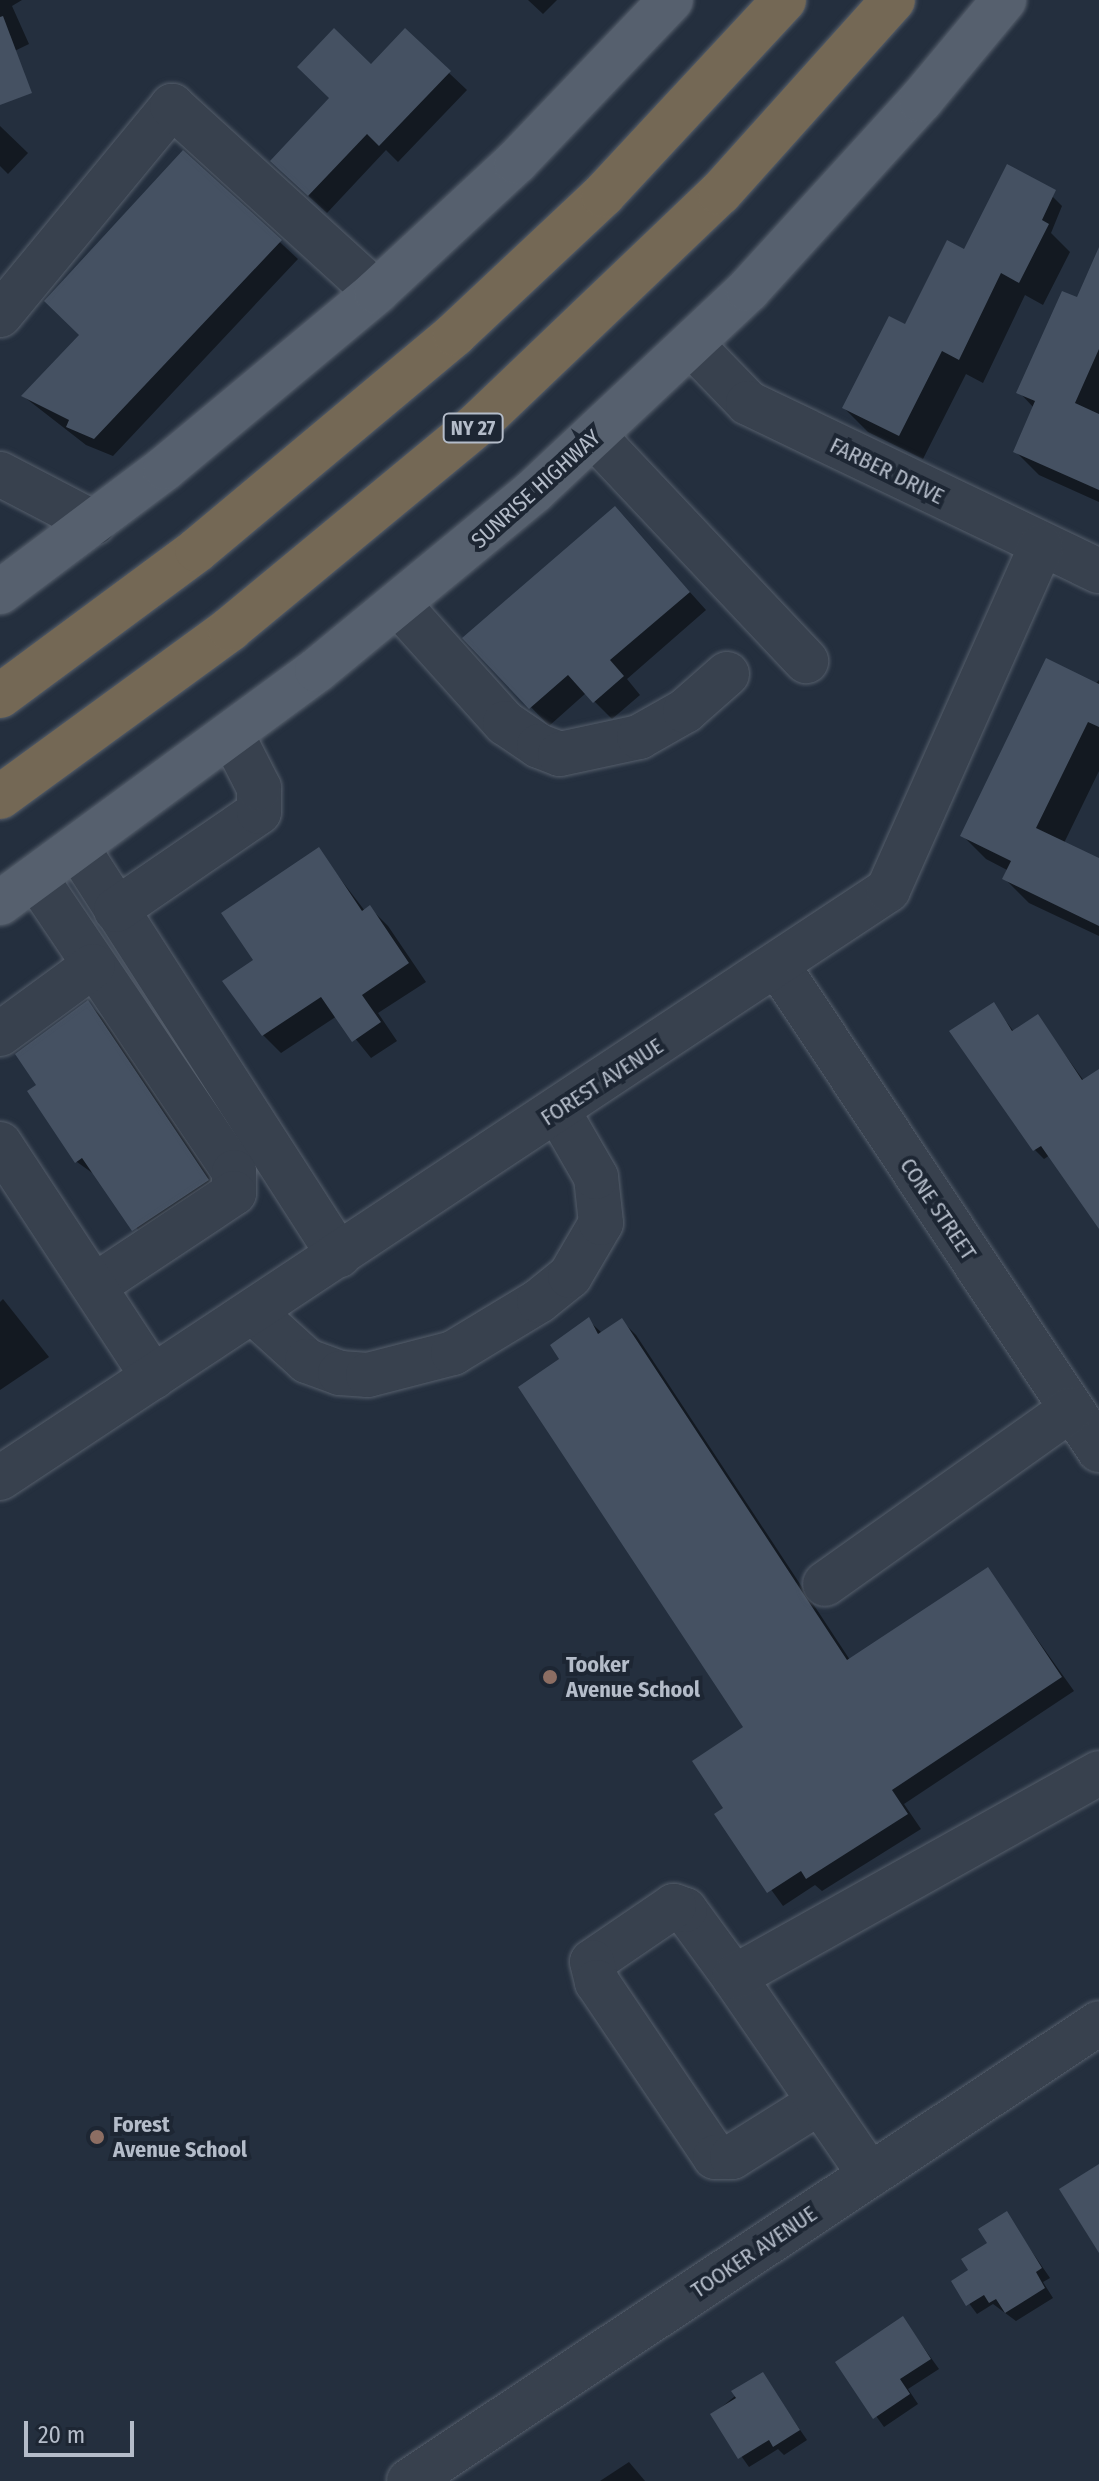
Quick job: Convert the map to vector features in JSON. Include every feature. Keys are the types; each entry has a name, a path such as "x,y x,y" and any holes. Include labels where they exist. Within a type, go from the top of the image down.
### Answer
{"highway":[{"path":"0,696 197,550 445,343 603,195 784,0"},
{"name":"NY 27","path":"0,797 230,629 481,421 720,193 893,0"}],"main road":[{"path":"0,592 94,523 376,292 516,162 671,0"},
{"name":"SUNRISE HIGHWAY","path":"0,903 232,735 399,605 595,437 693,346 809,225 1004,0"}],"street":[{"path":"0,315 172,106 376,292"},
{"name":"FARBER DRIVE","path":"693,346 748,403 1041,547 1099,571"},
{"path":"595,437 806,661"},
{"path":"0,474 94,523"},
{"name":"FOREST AVENUE","path":"0,1478 778,966 888,890 1041,547"},
{"path":"399,605 505,723 539,746 560,754 639,737 685,711 727,674"},
{"path":"116,910 259,812 259,788 232,735"},
{"path":"78,849 339,1255"},
{"path":"36,878 234,1172 234,1193 94,1286"},
{"path":"0,1034 93,966"},
{"name":"CONE STREET","path":"778,966 1099,1450"},
{"path":"253,1312 307,1361 340,1373 368,1375 453,1353 539,1301 570,1276 601,1223 596,1177 558,1111"},
{"path":"0,1144 153,1377"},
{"path":"825,1584 1071,1409"},
{"path":"750,1967 1099,1773"},
{"path":"818,2103 732,2157 715,2157 597,1982 592,1962 674,1906 685,1910 750,1967 818,2103 870,2175"},
{"name":"TOOKER AVENUE","path":"428,2476 1099,2023"}],"building":[{"path":"3,16 32,93 0,105 0,17"},
{"path":"334,28 371,64 405,28 451,71 379,146 367,134 308,196 270,161 329,98 297,67"},
{"path":"183,150 282,240 94,439 66,427 69,420 21,396 79,335 44,301"},
{"path":"1007,164 1056,190 1042,220 1049,224 1019,283 1001,273 959,360 942,351 899,436 842,408 889,316 905,324 947,240 964,249"},
{"path":"1099,247 1099,349 1075,403 1099,414 1099,490 1013,452 1035,401 1016,393 1062,291 1077,297"},
{"path":"615,506 690,592 610,660 624,676 593,703 568,675 529,709 462,638"},
{"path":"1046,658 1099,684 1099,727 1088,722 1036,828 1099,858 1099,926 1002,879 1011,861 960,836"},
{"path":"319,847 362,911 370,905 409,963 362,995 381,1022 352,1042 321,997 262,1036 222,981 253,960 221,913"},
{"path":"88,1000 209,1180 132,1231 82,1158 75,1163 27,1091 36,1085 15,1054"},
{"path":"994,1002 1012,1031 1038,1014 1082,1080 1099,1069 1099,1229 1041,1146 1033,1151 949,1031"},
{"path":"589,1317 598,1334 622,1318 847,1660 988,1567 1062,1677 892,1790 908,1814 806,1879 801,1871 767,1893 714,1814 723,1808 692,1761 743,1727 518,1387 559,1359 550,1345"},
{"path":"1099,2164 1099,2253 1059,2189"},
{"path":"1007,2211 1042,2268 1036,2272 1045,2288 1005,2313 996,2299 989,2303 984,2295 966,2306 951,2281 968,2270 961,2259 987,2243 978,2229"},
{"path":"903,2316 931,2359 900,2379 910,2394 873,2419 835,2362"},
{"path":"763,2372 800,2430 773,2447 769,2440 738,2459 710,2414 736,2398 731,2391"}],"place":[{"name":"Tooker Avenue School","path":"550,1677"},
{"name":"Forest Avenue School","path":"97,2137"}]}
